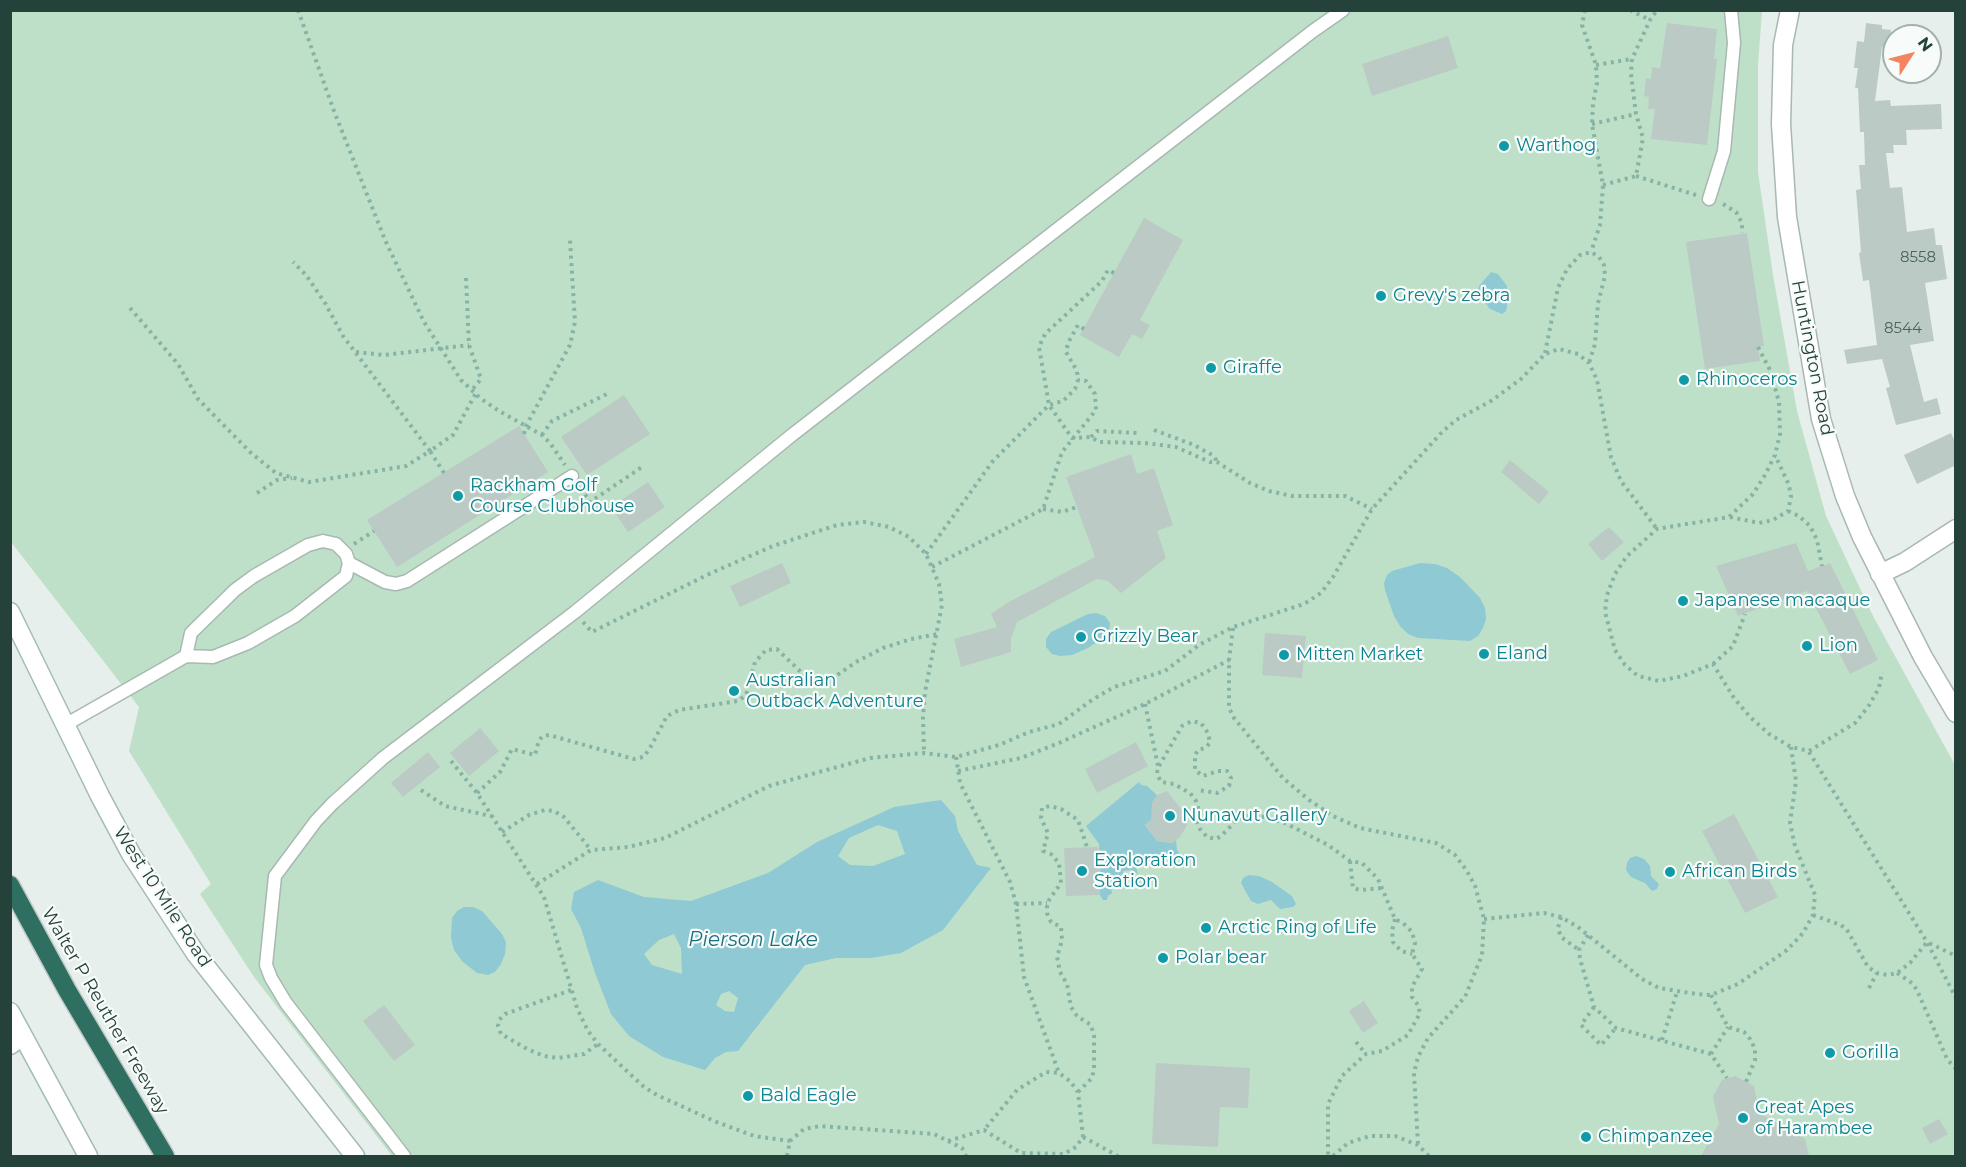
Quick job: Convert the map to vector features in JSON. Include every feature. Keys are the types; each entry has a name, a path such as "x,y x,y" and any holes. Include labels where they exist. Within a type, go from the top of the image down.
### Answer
{"highway":[{"name":"Walter P Reuther Freeway","path":"10,885 83,1018 165,1156"}],"street":[{"name":"Huntington Road","path":"1790,10 1783,45 1781,124 1787,217 1821,419 1845,496 1880,574 1923,657 1956,713"},
{"path":"1880,574 1905,562 1956,529"},
{"name":"West 10 Mile Road","path":"10,612 130,854 196,954 355,1156"},
{"path":"10,1012 16,1040 88,1156"}],"lane":[{"path":"404,1156 286,1003 271,978 266,964 275,876 316,821 383,758 575,612 792,435 1343,10"},
{"path":"1709,199 1724,151 1734,44 1731,10"},
{"path":"186,656 191,633 235,590 254,576 308,545 323,541 336,544 347,559 385,582 396,584 407,581 572,476"},
{"path":"65,725 186,656 213,657 248,644 295,616 330,590 346,576 347,559"}],"path":[{"path":"298,10 334,111 385,240 424,322 461,380 499,411 542,435 550,443 590,502 642,466"},
{"path":"1585,10 1582,25 1596,65 1597,83 1592,124 1603,185 1600,225 1591,252"},
{"path":"1630,10 1650,20"},
{"path":"1603,185 1636,176 1643,138 1636,114 1631,74 1632,58 1657,10"},
{"path":"1596,65 1632,58"},
{"path":"1592,124 1636,114"},
{"path":"524,434 526,426 570,345 575,322 570,240"},
{"path":"1545,354 1558,288 1567,269 1580,255 1591,252 1599,257 1604,265 1605,276 1598,303 1595,344 1589,363"},
{"path":"293,262 319,294 355,352 444,472"},
{"path":"1072,438 1049,405 1039,347 1045,334 1102,281 1108,270 1114,273"},
{"path":"130,308 178,364 198,399 251,453 276,473 309,482 406,466 453,435 481,379 469,345 466,278"},
{"path":"926,554 993,461 1049,405 1064,401 1076,389 1077,371 1066,352 1068,343 1078,325 1084,328"},
{"path":"355,352 384,355 469,345"},
{"path":"1729,517 1753,494 1775,455 1780,434 1779,402 1770,369 1758,347"},
{"path":"537,884 591,850 628,847 665,838 768,786 870,758 924,753 956,757 999,745 1029,732 1059,723 1114,687 1165,671 1199,645 1233,627 1304,604 1321,593 1333,578 1372,509 1442,432 1456,420 1491,401 1521,380 1545,354 1559,348 1578,354 1589,363 1597,380 1611,457 1621,481 1657,529"},
{"path":"1043,509 1062,452 1096,411 1095,394 1086,381 1078,380"},
{"path":"542,435 552,421 609,393"},
{"path":"1091,437 1097,431 1137,433 1139,430"},
{"path":"1154,430 1194,445 1214,456 1217,462 1250,483 1269,491 1292,496 1345,496 1372,509"},
{"path":"1072,438 1091,437 1100,442 1145,443 1176,447 1210,462 1217,462"},
{"path":"1745,614 1733,645 1713,664 1659,681 1638,676 1625,665 1615,650 1605,612 1607,595 1615,574 1628,556 1657,529 1729,517 1759,522 1773,520 1788,511 1791,497 1789,485 1775,455"},
{"path":"257,493 277,480 292,478"},
{"path":"932,567 1043,509 1062,512 1077,507"},
{"path":"1788,511 1810,526 1817,540 1822,566"},
{"path":"575,612 592,632 722,568 773,546 837,525 864,522 889,527 909,537 926,554 939,585 942,605 925,692 924,753"},
{"path":"347,559 354,543 374,531"},
{"path":"1233,627 1229,660 1229,708 1234,718 1283,778 1333,816 1359,828 1436,843 1455,855 1475,886 1484,919 1482,955 1465,997 1428,1038 1418,1057 1414,1074 1418,1145"},
{"path":"477,793 500,772 512,749 535,755 539,740 543,736 549,735 634,759 643,757 667,716 679,710 738,701 746,695 755,662 766,650 777,649 804,675 814,681 826,680 883,648 911,639 938,634"},
{"path":"958,771 1021,758 1059,743 1145,704 1229,660"},
{"path":"1713,664 1722,681 1750,717 1769,734 1791,747 1809,751 1855,723 1879,688 1882,672"},
{"path":"1145,704 1158,766"},
{"path":"1198,790 1217,793 1229,786 1231,778 1227,771 1218,771 1203,776 1195,770 1195,755 1210,743 1208,733 1201,723 1192,721 1182,726 1158,766 1156,774 1161,782 1184,788 1196,801 1199,810 1197,822 1207,837 1216,839 1237,820 1246,816 1264,817 1308,833 1350,861 1362,863 1378,879 1395,919 1412,932 1415,943 1412,954"},
{"path":"1484,919 1544,913 1561,917 1642,979 1659,988 1677,992 1711,994 1738,984 1787,950 1803,933 1814,915 1815,895 1795,846 1790,823 1796,781 1791,747"},
{"path":"1809,751 1927,942 1956,998"},
{"path":"956,757 960,783 1010,882 1016,904 1024,977 1059,1073"},
{"path":"451,761 477,793 537,884 547,904 577,1008 588,1031 598,1044 644,1087 657,1095 754,1136 790,1141"},
{"path":"421,790 446,806 491,816"},
{"path":"1078,1092 1092,1078 1094,1036 1091,1025 1077,1016 1071,1007 1067,984 1060,972 1057,957 1062,940 1061,927 1052,922 1047,913 1047,903 1060,883 1059,863 1043,851 1048,833 1041,818 1042,808 1050,806 1061,808 1078,820 1087,847"},
{"path":"502,832 529,815 545,810 554,811 564,817 591,850"},
{"path":"1350,861 1353,888 1360,890 1381,888"},
{"path":"1016,904 1047,903"},
{"path":"1814,915 1841,925 1847,930 1868,967 1877,973 1888,975 1898,973 1910,963 1927,942"},
{"path":"1561,917 1558,928 1561,938 1579,950"},
{"path":"1328,1156 1328,1104 1342,1076 1366,1054 1382,1051 1408,1035 1420,1013 1412,997 1412,987 1422,969 1412,954 1401,951 1393,942 1392,931 1395,919"},
{"path":"1587,936 1579,950 1594,1007 1616,1028 1711,1054 1726,1078"},
{"path":"1927,942 1956,956"},
{"path":"1869,988 1877,973"},
{"path":"1898,973 1912,982 1917,990 1947,1059 1956,1069"},
{"path":"571,990 505,1014 499,1020 498,1026 501,1034 527,1049 544,1056 558,1058 584,1054 598,1044"},
{"path":"1662,1040 1677,992"},
{"path":"1711,994 1728,1027 1744,1032 1755,1049 1755,1060 1746,1082"},
{"path":"1594,1007 1581,1025 1601,1045 1616,1028"},
{"path":"1711,1054 1728,1027"},
{"path":"1356,1042 1366,1054"},
{"path":"948,1141 984,1130 1017,1090 1046,1072 1059,1073 1070,1081 1078,1092 1083,1137 1076,1147 1064,1154 1019,1155 984,1130"},
{"path":"787,1156 790,1141 804,1129 820,1126 934,1134 962,1148 966,1156"},
{"path":"1333,1156 1348,1143 1370,1136 1395,1136 1418,1145 1429,1156"},
{"path":"1083,1137 1118,1156"}],"green space":[{"path":"11,11 1762,11 1758,65 1758,172 1797,411 1826,516 1873,616 1955,765 1955,1156 392,1156 254,977 200,894 211,884 129,751 139,707 11,542"}],"water":[{"path":"1491,272 1498,274 1507,286 1507,307 1502,314 1490,309 1484,301 1478,298 1479,286"},
{"path":"1420,563 1447,568 1460,577 1480,598 1485,608 1486,619 1478,636 1470,641 1418,638 1408,634 1400,626 1394,616 1384,583 1387,575 1392,571"},
{"path":"1096,613 1105,616 1110,623 1109,630 1088,648 1072,655 1060,656 1052,654 1046,647 1046,639 1051,632 1088,614"},
{"path":"1139,782 1157,795 1155,818 1145,825 1157,841 1172,843 1176,840 1177,850 1182,856 1171,863 1168,859 1158,861 1157,857 1147,855 1145,861 1136,867 1138,874 1132,870 1123,871 1124,884 1132,886 1122,889 1113,881 1110,884 1112,893 1107,900 1103,900 1100,895 1099,844 1086,826"},
{"name":"Pierson Lake","path":"941,800 955,816 958,831 977,865 991,868 943,930 901,953 871,958 836,958 805,965 738,1051 726,1052 715,1058 705,1070 663,1057 629,1036 611,1014 581,928 571,909 574,892 598,880 644,897 691,901 768,873 817,842 894,807","holes":["878,825 897,831 905,854 873,866 850,865 838,856 849,838","674,934 681,948 682,974 652,965 644,954 659,940","729,991 738,998 734,1012 725,1011 716,1005 721,994"]},
{"path":"1636,856 1644,859 1650,866 1651,876 1659,884 1657,889 1652,891 1645,883 1631,877 1626,870 1630,858"},
{"path":"1249,875 1259,876 1272,882 1292,896 1296,904 1293,907 1280,909 1271,900 1258,904 1251,901 1241,883 1243,878"},
{"path":"464,907 473,907 482,911 506,942 501,964 495,972 488,975 477,973 462,961 454,950 451,938 452,918"}],"building":[{"path":"1667,23 1717,29 1714,59 1717,59 1707,145 1651,139 1655,109 1648,109 1649,97 1644,96 1646,78 1651,79 1652,67 1660,68"},
{"path":"1866,23 1882,25 1882,47 1875,101 1890,100 1891,106 1941,104 1942,129 1906,130 1907,145 1893,145 1894,153 1886,153 1890,188 1902,187 1907,232 1934,228 1936,245 1942,245 1947,279 1925,283 1934,341 1910,345 1924,402 1937,398 1941,414 1896,425 1886,388 1890,387 1882,359 1847,364 1844,350 1877,345 1869,280 1863,281 1859,253 1861,252 1856,190 1861,189 1859,165 1865,165 1864,132 1860,132 1858,88 1855,88 1858,68 1854,68 1857,41 1864,42"},
{"path":"1448,36 1458,68 1372,96 1362,64"},
{"path":"1144,218 1183,240 1140,320 1150,325 1142,339 1132,334 1119,357 1080,335"},
{"path":"1747,233 1764,346 1758,347 1760,361 1705,369 1686,242"},
{"path":"624,395 650,434 587,475 561,437"},
{"name":"Rackham Golf Course Clubhouse","path":"519,426 548,472 397,567 367,520"},
{"path":"1951,433 1956,444 1956,465 1917,484 1904,455"},
{"path":"1131,454 1137,474 1154,468 1173,525 1157,531 1166,558 1121,593 1108,581 1097,579 1017,622 1011,639 1011,652 961,667 954,639 997,627 991,614 1007,603 1095,557 1066,477"},
{"path":"1510,460 1549,492 1539,504 1501,472"},
{"path":"648,482 665,507 628,532 611,507"},
{"path":"1609,527 1624,542 1602,561 1588,544"},
{"path":"1796,543 1808,571 1830,563 1878,660 1850,674 1807,591 1738,616 1716,566"},
{"path":"782,563 791,583 740,607 730,586"},
{"name":"Mitten Market","path":"1265,633 1306,636 1302,678 1262,675"},
{"path":"480,728 499,751 469,776 450,753"},
{"path":"1136,742 1148,766 1097,793 1085,769"},
{"path":"428,752 440,767 403,797 391,783"},
{"name":"Nunavut Gallery","path":"1167,791 1185,814 1187,825 1180,837 1172,843 1157,841 1145,824 1151,820 1152,802 1157,795"},
{"path":"1734,814 1778,897 1745,913 1702,831"},
{"name":"Exploration Station","path":"1098,847 1100,895 1066,896 1064,848"},
{"path":"1364,1001 1378,1023 1363,1033 1349,1011"},
{"path":"384,1005 415,1045 394,1061 363,1021"},
{"path":"1156,1063 1250,1068 1248,1108 1220,1107 1218,1147 1152,1144"},
{"name":"Great Apes of Harambee","path":"1735,1076 1754,1086 1759,1113 1805,1139 1809,1156 1701,1156 1719,1124 1713,1097 1722,1080"},
{"path":"1939,1119 1948,1134 1930,1144 1922,1128"}],"place":[{"name":"Warthog","path":"1504,146"},
{"name":"Grevy's zebra","path":"1381,296"},
{"name":"Giraffe","path":"1211,368"},
{"name":"Rhinoceros","path":"1684,380"},
{"name":"Rackham Golf Course Clubhouse","path":"458,496"},
{"name":"Japanese macaque","path":"1683,601"},
{"name":"Grizzly Bear","path":"1081,637"},
{"name":"Lion","path":"1807,646"},
{"name":"Eland","path":"1484,654"},
{"name":"Mitten Market","path":"1284,655"},
{"name":"Australian Outback Adventure","path":"734,691"},
{"name":"Nunavut Gallery","path":"1170,816"},
{"name":"Exploration Station","path":"1082,871"},
{"name":"African Birds","path":"1670,872"},
{"name":"Arctic Ring of Life","path":"1206,928"},
{"name":"Polar bear","path":"1163,958"},
{"name":"Gorilla","path":"1830,1053"},
{"name":"Bald Eagle","path":"748,1096"},
{"name":"Great Apes of Harambee","path":"1743,1118"},
{"name":"Chimpanzee","path":"1586,1137"}]}
